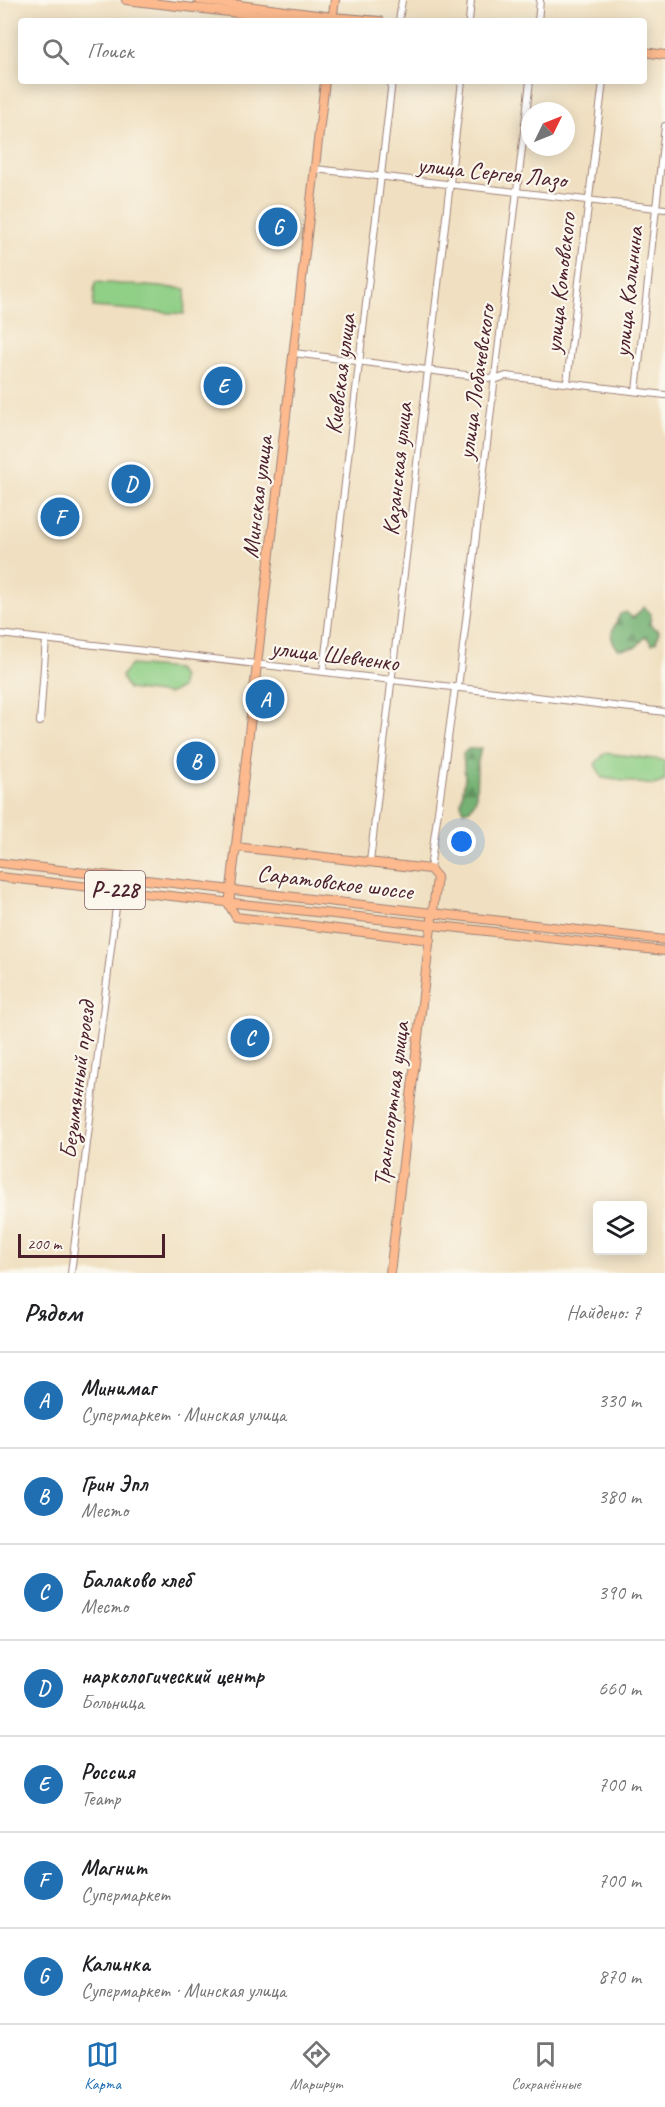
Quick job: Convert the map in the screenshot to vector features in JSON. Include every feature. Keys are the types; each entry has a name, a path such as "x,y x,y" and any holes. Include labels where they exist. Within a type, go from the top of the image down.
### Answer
{"main road":[{"path":"126,0 279,18"},
{"path":"199,0 317,18"},
{"path":"330,18 335,0"},
{"path":"647,52 665,55"},
{"name":"Минская улица","path":"229,905 325,84"},
{"path":"236,846 430,869"},
{"name":"Саратовское шоссе","path":"0,863 665,940"},
{"name":"Транспортная улица","path":"390,1273 438,883 437,877 430,869"},
{"name":"Саратовское шоссе","path":"0,877 229,905 665,951"},
{"path":"229,905 236,917 430,940"}],"street":[{"path":"399,18 402,0"},
{"path":"469,18 471,0"},
{"path":"538,18 540,0"},
{"name":"Киевская улица","path":"323,672 392,84"},
{"name":"Казанская улица","path":"370,862 462,84"},
{"name":"улица Лобачевского","path":"430,869 497,379 530,84"},
{"name":"улица Котовского","path":"567,382 603,84"},
{"name":"улица Калинина","path":"636,391 665,126"},
{"name":"улица Сергея Лазо","path":"315,169 665,209"},
{"path":"294,353 427,368 497,379 506,376 665,395"},
{"path":"498,370 506,376"},
{"name":"улица Шевченко","path":"0,634 665,712"},
{"path":"40,722 46,639"},
{"name":"Безымянный проезд","path":"71,1273 118,891"}],"green space":[{"path":"95,282 186,289 184,314 93,307"},
{"path":"644,607 651,614 650,625 659,631 656,642 652,644 646,636 636,647 619,649 612,640 612,636 620,614 626,612 633,618"},
{"path":"131,665 176,669 182,677 181,688 168,694 128,689 121,676"},
{"path":"481,748 477,765 476,799 470,809 464,811 461,803 465,777 463,754 468,749"},
{"path":"605,753 662,760 665,762 665,781 654,785 602,778 595,764"}],"place":[{"name":"Калинка","path":"278,227"},
{"name":"Россия","path":"223,386"},
{"name":"наркологический центр","path":"131,484"},
{"name":"Магнит","path":"60,517"},
{"name":"Минимаг","path":"265,699"},
{"name":"Грин Эпл","path":"196,761"},
{"name":"Балаково хлеб","path":"250,1038"}]}
